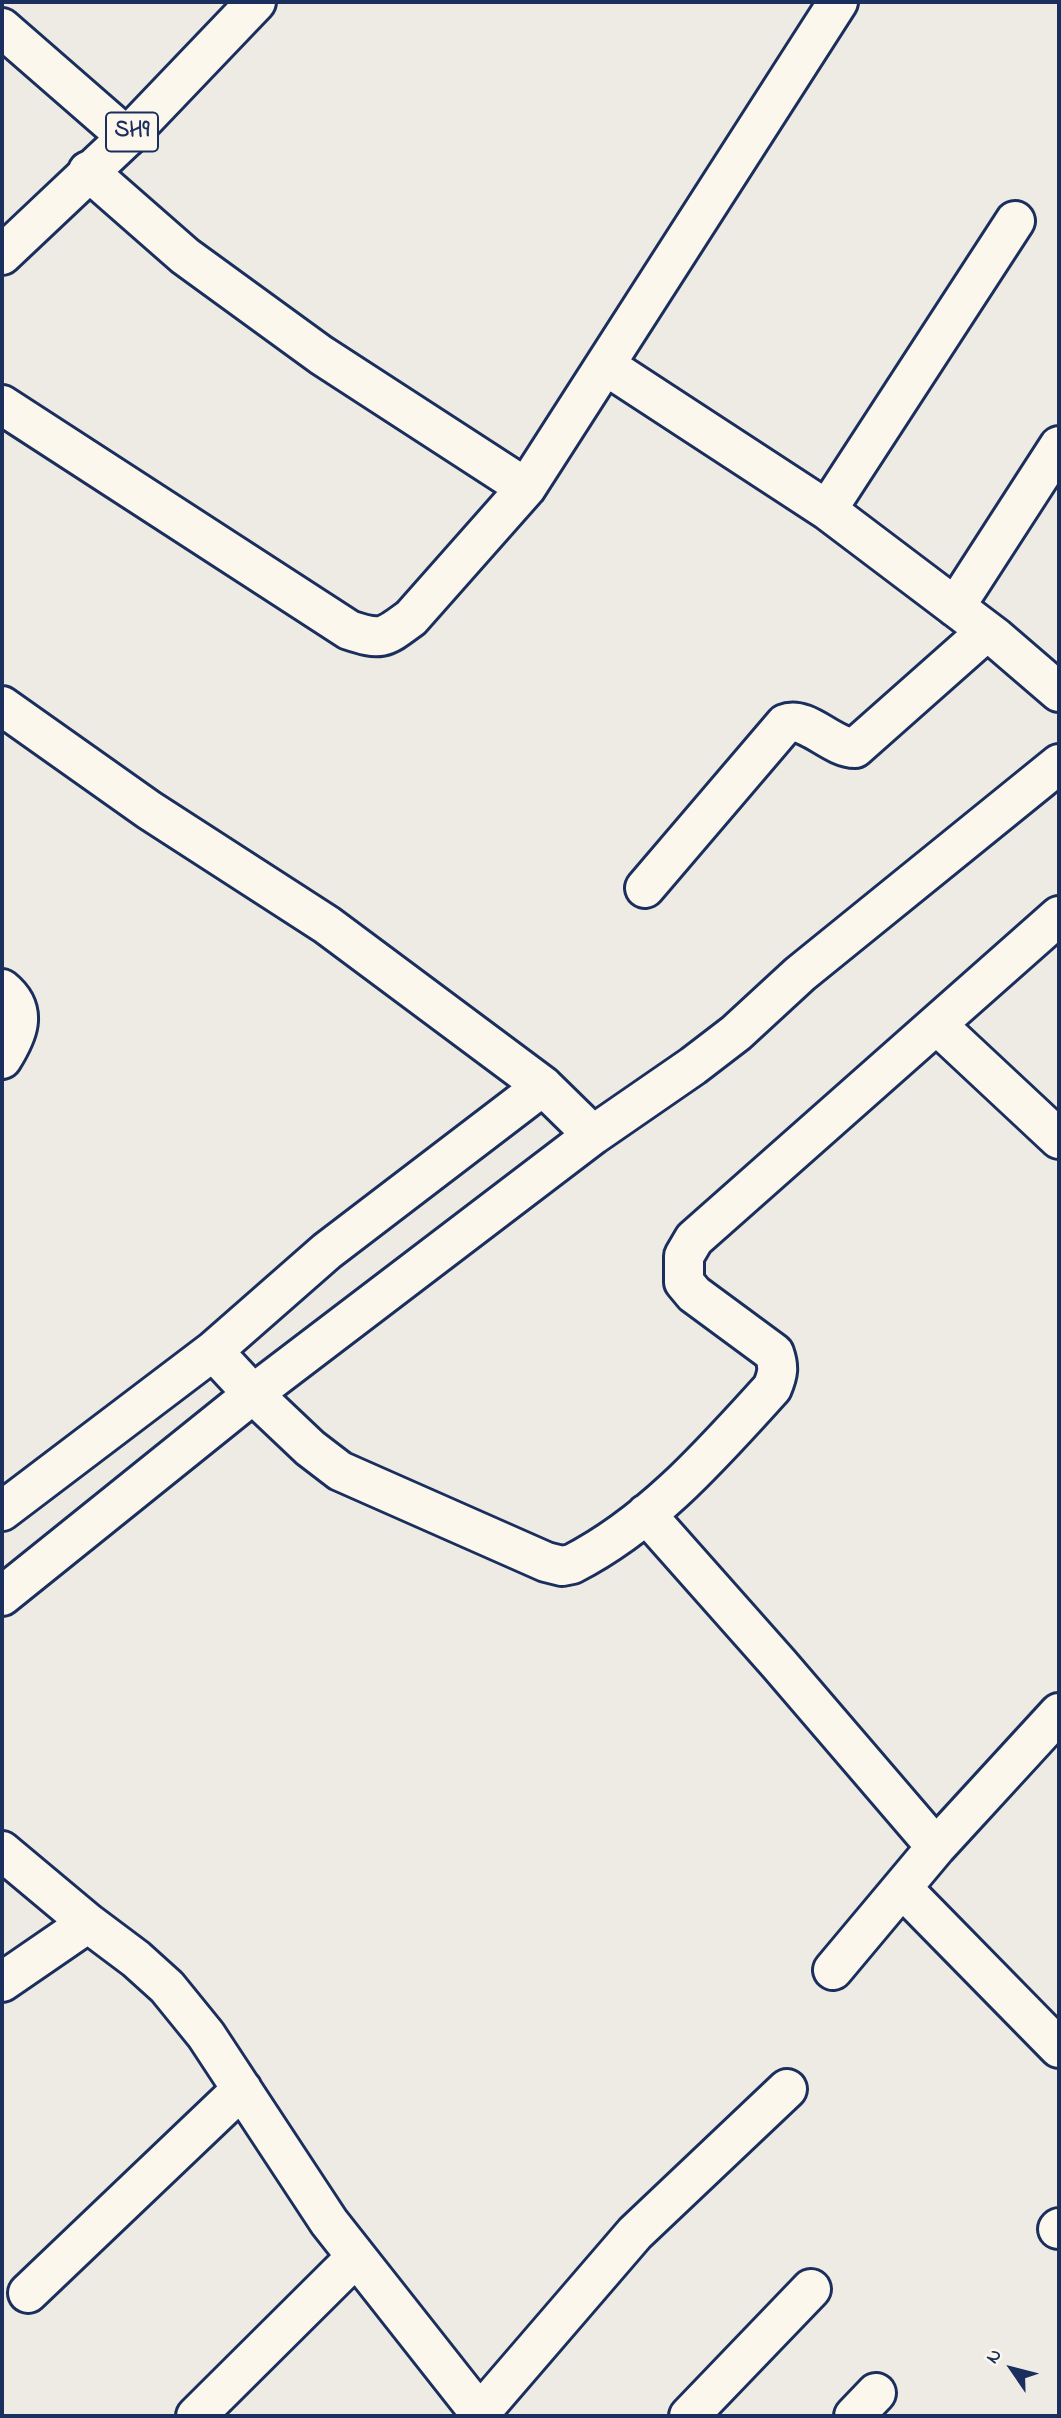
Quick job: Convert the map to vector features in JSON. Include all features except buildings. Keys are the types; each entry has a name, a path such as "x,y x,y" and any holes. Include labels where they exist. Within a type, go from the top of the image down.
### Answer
{"street":[{"name":"SH9","path":"2,255 127,137 256,2"},
{"path":"2,405 349,631 372,638 389,635 411,618 526,488 838,2"},
{"path":"2,28 127,137"},
{"path":"88,172 185,256 321,355 526,488"},
{"path":"827,510 1015,221"},
{"path":"605,365 827,510 987,631 1059,692"},
{"path":"956,607 1059,446"},
{"path":"645,888 785,724 797,722 842,746 856,748 987,631"},
{"path":"2,706 149,810 327,925 568,1110"},
{"path":"2,1511 233,1373 327,1251 568,1110 693,1066 736,1032 800,974 1059,764"},
{"path":"233,1373 310,1448 340,1471 546,1562 562,1566 572,1564 646,1514 698,1469 772,1388 778,1375 779,1366 774,1353 694,1294 684,1282 684,1256 694,1239 1059,916"},
{"path":"2,989 17,1009 20,1023 13,1042 2,1059"},
{"path":"937,1025 1059,1139"},
{"path":"2,1596 233,1373 568,1110"},
{"path":"646,1514 936,1847"},
{"path":"833,1970 936,1847 1059,1713"},
{"path":"2,1851 167,1987 206,2035 329,2222 481,2415 635,2233 787,2089"},
{"path":"902,1888 1059,2048"},
{"path":"2,1982 88,1923"},
{"path":"28,2293 242,2089"},
{"path":"196,2416 356,2257"},
{"path":"689,2416 811,2289"}]}
